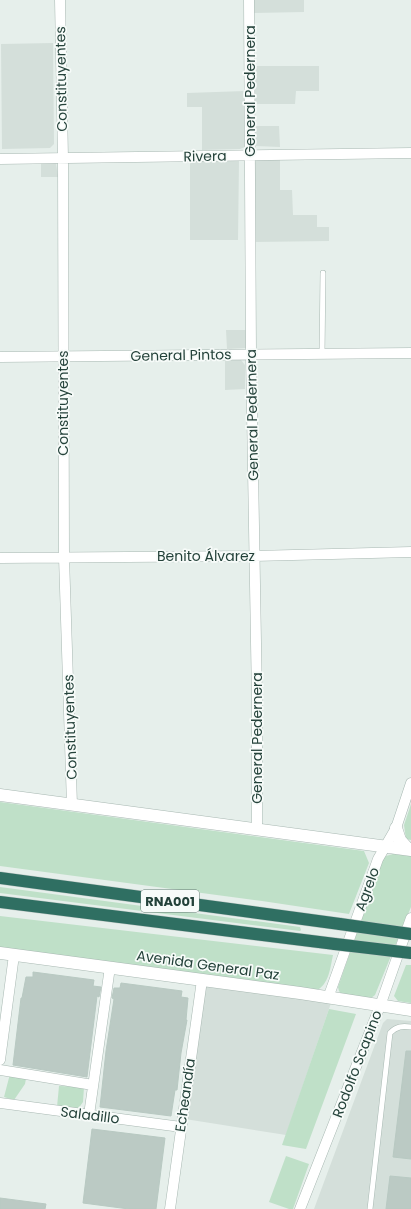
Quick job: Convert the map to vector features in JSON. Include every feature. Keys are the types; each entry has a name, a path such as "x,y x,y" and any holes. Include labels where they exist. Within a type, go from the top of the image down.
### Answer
{"highway":[{"name":"RNA001","path":"0,878 411,934"},
{"name":"RNA001","path":"0,902 411,954"}],"street":[{"name":"Constituyentes","path":"60,0 63,158 62,356 64,557 72,805"},
{"name":"General Pedernera","path":"249,0 251,354 257,700 257,829"},
{"name":"Rivera","path":"0,159 411,153"},
{"name":"General Pintos","path":"0,357 411,353"},
{"name":"Benito Álvarez","path":"0,558 254,556 411,552"},
{"name":"Agrelo","path":"328,998 378,859 396,828 411,783"},
{"path":"0,795 410,850"},
{"path":"396,828 400,840 410,850"},
{"name":"Rodolfo Scapino","path":"300,1209 380,1006 411,918"},
{"name":"Avenida General Paz","path":"0,953 300,993 411,1010"},
{"path":"0,1060 14,955"},
{"path":"89,1115 110,967"},
{"name":"Echeandía","path":"170,1209 202,980"},
{"path":"0,1070 93,1085"},
{"name":"Saladillo","path":"0,1104 181,1127"}],"lane":[{"path":"322,354 323,274"},
{"path":"370,1209 390,1033 395,1028 402,1026 411,1027"}],"shaded area":[{"path":"253,0 304,0 304,12 254,13"},
{"path":"53,43 54,144 50,148 2,149 1,44"},
{"path":"253,66 319,66 319,91 296,91 295,104 253,104"},
{"path":"245,91 245,147 240,149 202,150 202,107 187,107 187,93"},
{"path":"253,126 279,126 280,147 256,146 254,144"},
{"path":"41,159 56,163 58,177 41,177"},
{"path":"280,159 280,190 292,190 293,215 317,215 317,227 329,227 329,241 254,242 254,162 258,160"},
{"path":"190,160 239,160 238,240 190,240"},
{"path":"226,330 246,330 246,348 227,349"},
{"path":"239,359 245,365 245,389 225,390 225,360"},
{"path":"207,986 331,1003 286,1135 185,1119 201,991"},
{"path":"387,1019 411,1021 411,1209 314,1209 383,1023"}],"green space":[{"path":"0,802 364,851 369,863 349,914 0,866"},
{"path":"411,804 411,840 406,839 404,825"},
{"path":"393,854 411,856 411,907 375,995 371,998 342,995 338,987 383,858"},
{"path":"0,887 300,927 301,930 0,893"},
{"path":"0,916 333,955 330,971 326,980 324,984 316,991 0,950"},
{"path":"406,965 411,965 411,1003 398,1001 394,996"},
{"path":"329,1009 356,1014 306,1149 282,1145"},
{"path":"11,1070 27,1073 25,1084 14,1100 4,1097"},
{"path":"59,1086 84,1087 83,1102 78,1109 57,1107"},
{"path":"286,1156 309,1164 293,1209 269,1202"}],"building":[{"path":"33,972 94,980 93,986 101,987 99,997 97,996 87,1077 13,1065 21,998 26,977 33,977"},
{"path":"121,983 182,991 181,997 188,998 187,1020 181,1053 177,1090 175,1090 171,1116 100,1107 106,1051 114,999 112,998 114,988 120,988"},
{"path":"406,1051 411,1051 411,1159 393,1157"},
{"path":"92,1129 165,1138 156,1209 129,1209 83,1203"},
{"path":"390,1176 411,1178 411,1209 386,1209"},
{"path":"0,1198 46,1204 45,1209 0,1209"}]}
